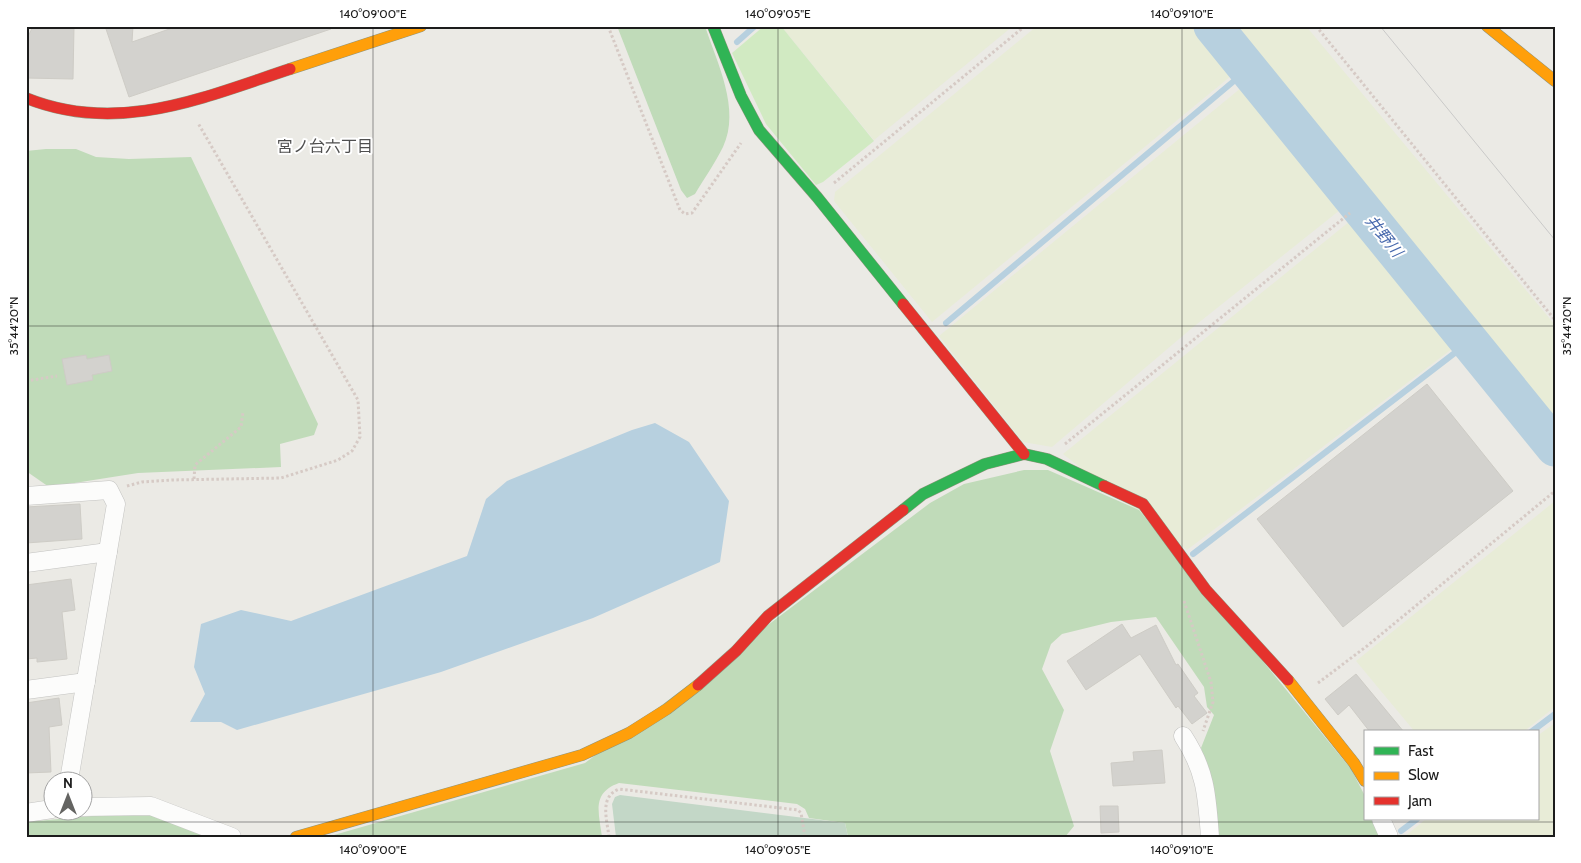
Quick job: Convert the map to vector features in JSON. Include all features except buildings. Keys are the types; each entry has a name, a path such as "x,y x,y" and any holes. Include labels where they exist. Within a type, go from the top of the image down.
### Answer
{"street":[{"path":"26,98 54,107 90,114 128,115 156,111 188,103 421,26"},
{"path":"713,26 741,96 759,130 817,197 1024,454"},
{"path":"1487,26 1555,81"},
{"path":"296,837 582,755 629,733 667,709 706,679 736,651 768,616 923,494 985,464 1024,454 1047,459 1143,504 1206,590 1302,695 1354,763 1364,779"},
{"path":"26,496 109,490 116,504 71,770"},
{"path":"26,563 108,552"},
{"path":"26,690 86,682"},
{"path":"1183,736 1202,772 1210,837"},
{"path":"92,807 151,806 232,837"},
{"path":"26,813 42,811"},
{"path":"1381,820 1389,837"}],"path":[{"path":"608,26 680,210 685,214 692,213 737,146 759,130"},
{"path":"817,197 1025,26"},
{"path":"1316,26 1555,320"},
{"path":"109,490 142,482 194,479 281,478 332,462 352,451 360,436 358,400 194,116"},
{"path":"1047,459 1350,213"},
{"path":"26,381 57,376"},
{"path":"194,479 195,465 241,427 243,412"},
{"path":"1302,695 1367,646 1555,491"},
{"path":"1182,596 1211,682 1212,695 1210,711 1194,754"},
{"path":"609,837 607,798 611,793 619,789 798,810 801,813 804,837"}],"green space":[{"path":"617,26 705,26 725,86 729,117 728,132 720,153 695,194 687,198 681,190"},
{"path":"764,26 781,26 874,141 823,182 816,185 766,124 732,53"},
{"path":"781,26 1013,26 874,140"},
{"path":"1037,26 1201,26 1237,71 932,322 834,201 835,192"},
{"path":"1226,26 1306,26 1555,325 1555,429 1371,207"},
{"path":"1247,83 1345,206 1192,328 1052,447 1023,442 939,336"},
{"path":"76,149 96,157 129,159 191,157 318,424 314,435 280,444 281,467 138,473 49,487 26,471 26,151"},
{"path":"1355,217 1461,342 1187,550 1063,454"},
{"path":"1024,470 1048,470 1139,510 1351,769 1364,794 1364,820 1373,820 1381,837 1217,837 1210,776 1201,748 1214,715 1207,707 1204,687 1156,617 1111,622 1062,634 1051,644 1042,669 1064,710 1050,751 1074,826 1065,837 848,837 845,823 809,818 805,809 797,804 619,783 604,792 601,798 599,812 602,837 327,837 585,763 930,503 964,484"},
{"path":"1555,501 1555,707 1526,730 1413,730 1356,661"},
{"path":"1555,723 1555,837 1404,837 1425,820 1538,820 1538,735"},
{"path":"620,795 845,823 848,837 616,837 612,804 615,797"},
{"path":"125,813 147,814 207,837 26,837 26,822 92,820 92,816"}],"water":[{"path":"655,423 689,442 729,501 720,562 593,618 441,672 237,730 221,722 190,722 205,694 194,667 201,624 241,610 291,621 467,556 486,499 507,481 632,430"}],"waterway":[{"path":"737,42 755,26"},
{"name":"井野川","path":"1213,26 1555,447"},
{"path":"946,323 1247,70"},
{"path":"1193,554 1469,342"},
{"path":"1534,730 1555,714"},
{"path":"1401,831 1416,820"}],"tram line":[{"path":"1380,26 1555,240"}],"traffic: fast":[{"path":"713,26 741,96 759,130 817,197 903,304"},
{"path":"903,510 923,494 985,464 1024,454 1047,459 1104,486"}],"traffic: slow":[{"path":"290,69 421,26"},
{"path":"1487,26 1555,81"},
{"path":"1288,680 1354,763 1364,779"},
{"path":"296,837 582,755 629,733 667,709 698,685"}],"traffic: jam":[{"path":"26,98 60,109 94,113 127,113 192,101 290,69"},
{"path":"903,304 1024,454"},
{"path":"1104,486 1143,504 1206,590 1288,680"},
{"path":"698,685 736,651 768,616 903,510"}],"district":[{"name":"宮ノ台六丁目","path":"325,146"}]}
